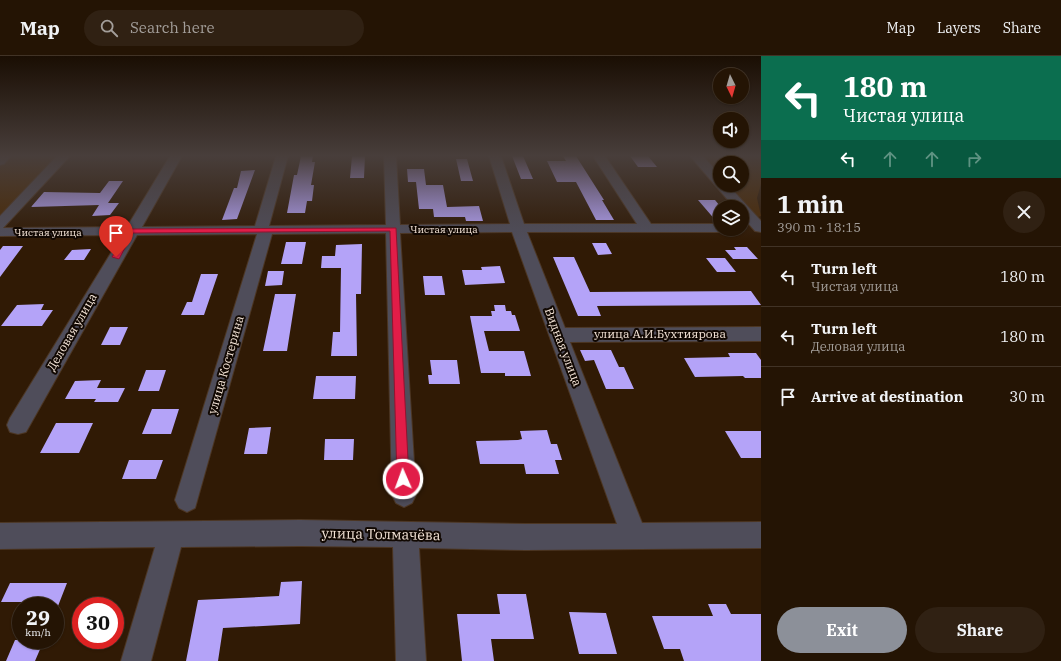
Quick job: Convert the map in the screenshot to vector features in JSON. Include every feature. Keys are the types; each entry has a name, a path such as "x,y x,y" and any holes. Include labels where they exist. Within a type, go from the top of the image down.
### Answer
{"street":[{"path":"0,224 37,184"},
{"name":"Деловая улица","path":"18,425 159,184"},
{"name":"улица Костерина","path":"187,500 264,230 275,184"},
{"path":"391,184 404,495"},
{"name":"Видная улица","path":"504,184 518,228 634,536"},
{"path":"618,184 647,228"},
{"path":"728,192 735,200"},
{"path":"749,215 761,228"},
{"name":"Чистая улица","path":"0,232 713,228"},
{"path":"749,228 761,228"},
{"name":"улица А.И.Бухтиярова","path":"558,335 761,334"},
{"path":"136,661 172,534"},
{"name":"улица Толмачёва","path":"0,536 172,534 405,534 526,537 761,535"},
{"path":"405,534 411,661"}],"shaded area":[{"path":"0,184 32,184 0,217"},
{"path":"749,184 761,184 757,198 761,216 758,217 753,215 749,211 749,200 739,200 732,192 749,192"}],"building":[{"path":"107,184 121,184 108,203 119,203 110,215 92,216 99,205 31,207 44,192 100,193"},
{"path":"238,184 250,184 237,219 222,220 234,188 237,188"},
{"path":"292,184 314,185 312,201 307,201 305,213 287,213"},
{"path":"416,184 443,185 447,207 479,206 483,221 466,221 465,217 434,217 433,209 419,209"},
{"path":"577,184 594,184 614,220 596,220"},
{"path":"698,200 713,200 713,217"},
{"path":"286,242 306,242 302,264 281,264"},
{"path":"592,243 606,243 612,254 598,255"},
{"path":"362,244 361,294 356,294 357,356 331,356 333,332 340,332 341,268 321,268 322,256 335,256 336,245"},
{"path":"3,246 23,246 0,277 0,250"},
{"path":"734,247 747,247 758,259 733,259 725,250 736,250"},
{"path":"91,249 84,260 64,260 72,250"},
{"path":"553,257 574,257 590,292 751,291 761,305 597,306 601,316 578,316"},
{"path":"706,258 725,258 736,272 717,272"},
{"path":"500,266 505,283 465,285 462,270 482,270 481,267"},
{"path":"268,271 284,271 282,285 265,286"},
{"path":"201,274 218,274 204,315 181,315 187,302 192,302"},
{"path":"423,276 442,276 445,295 425,295"},
{"path":"275,294 296,294 287,351 263,351"},
{"path":"44,304 41,310 53,310 42,326 1,326 17,305"},
{"path":"494,305 505,305 506,311 511,311 512,315 515,315 520,331 484,331 489,351 524,351 531,376 505,376 505,373 481,373 470,316 492,316 491,311 495,311"},
{"path":"110,327 128,327 120,345 101,345"},
{"path":"580,350 611,350 619,367 624,367 634,389 606,389 594,360 585,361"},
{"path":"728,353 756,353 761,360 761,378 745,378 743,376 695,377 684,358 730,357"},
{"path":"430,360 457,360 460,384 429,384 428,375 432,375"},
{"path":"146,370 166,370 159,391 138,391"},
{"path":"316,376 356,376 355,399 313,399"},
{"path":"101,380 97,388 125,388 118,402 94,402 96,399 65,399 75,381"},
{"path":"152,409 179,409 171,434 142,434"},
{"path":"56,423 93,423 79,453 40,453"},
{"path":"271,427 267,454 244,454 249,428"},
{"path":"547,430 551,444 557,444 562,460 555,460 559,474 526,474 524,464 480,464 476,441 518,440 522,439 520,431"},
{"path":"725,431 761,431 761,458 741,458"},
{"path":"325,439 354,439 353,460 324,460"},
{"path":"129,460 163,460 156,479 122,479"},
{"path":"302,581 300,624 223,628 218,661 186,661 198,600 279,596 281,582"},
{"path":"10,583 67,583 62,597 12,597 12,602 1,602"},
{"path":"497,594 526,594 534,639 491,639 494,661 462,661 457,614 500,614"},
{"path":"708,604 726,604 731,614 761,614 761,661 684,661 680,649 664,649 652,616 713,616"},
{"path":"569,612 606,613 617,654 579,654"},
{"path":"12,647 12,649 40,649 35,661 6,661"}],"route":[{"path":"116,257 131,231 393,229 403,479"}]}
